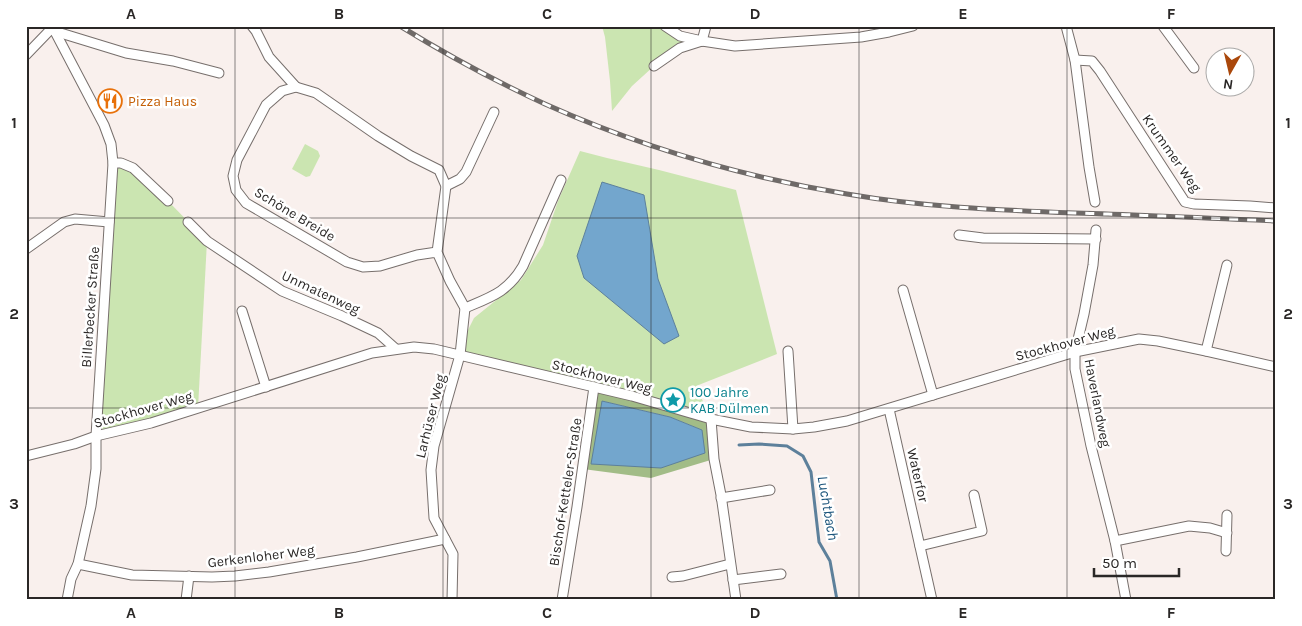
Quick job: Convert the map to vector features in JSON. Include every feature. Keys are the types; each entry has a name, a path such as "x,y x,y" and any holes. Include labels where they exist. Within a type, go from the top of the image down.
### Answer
{"street":[{"path":"252,26 269,58 296,87 316,93 378,136 439,170 446,186 438,252 450,281 466,308 460,355"},
{"path":"665,26 680,36 735,46 861,37 889,29 913,26"},
{"path":"702,41 706,26"},
{"path":"1066,26 1075,60 1095,202"},
{"path":"1163,26 1194,68"},
{"path":"26,55 53,28 126,54 173,61 219,74"},
{"name":"Billerbecker Straße","path":"53,28 104,124 112,144 113,163 96,436 96,469 92,506 78,564 71,579 67,600"},
{"path":"654,66 680,48 702,41"},
{"name":"Krummer Weg","path":"1075,60 1092,61 1096,66 1185,202 1276,208"},
{"name":"Schöne Breide","path":"296,87 282,91 266,105 237,160 233,176 236,190 246,203 347,262 363,267 380,266 417,255 438,252"},
{"path":"446,186 460,179 466,172 494,112"},
{"path":"113,163 121,163 133,168 168,201"},
{"path":"466,308 499,292 516,278 561,180"},
{"path":"26,249 64,222 76,219 110,222"},
{"name":"Unmatenweg","path":"188,222 207,240 282,291 378,333 396,349"},
{"name":"Haverlandweg","path":"959,235 984,238 1096,235 1087,298 1075,352 1076,368 1091,446 1115,541 1126,600"},
{"path":"1206,351 1228,265"},
{"path":"903,290 932,395"},
{"path":"242,311 266,387"},
{"name":"Stockhover Weg","path":"26,456 151,423 372,353 414,347 434,349 632,396 711,419 752,427 793,429 847,421 1075,352 1139,339 1158,341 1276,367"},
{"path":"788,350 793,429"},
{"name":"Larhüser Weg","path":"452,600 453,554 434,518 431,470 434,446 460,355"},
{"name":"Bischof-Ketteler-Straße","path":"562,600 578,507 594,388"},
{"name":"Waterfor","path":"889,409 932,600"},
{"path":"711,419 714,459 736,600"},
{"path":"721,498 770,490"},
{"path":"920,546 982,531 974,495"},
{"path":"1226,550 1227,515"},
{"path":"1115,541 1189,526 1210,528 1227,533"},
{"name":"Gerkenloher Weg","path":"78,564 132,576 234,576 270,572 357,557 445,539"},
{"path":"672,577 730,564"},
{"path":"733,580 781,574"},
{"path":"186,600 189,576"}],"green space":[{"path":"602,26 665,26 702,41 654,66 632,86 612,111 605,37"},
{"path":"305,144 318,151 320,156 310,176 306,177 292,169"},
{"path":"580,151 736,190 777,354 696,386 711,419 460,355 465,336 474,318 521,280 543,245 558,201"},
{"path":"113,163 121,163 168,201 207,241 198,408 96,436"},
{"path":"594,387 711,419 714,459 651,478 583,469","holes":["602,401 670,417 702,430"]}],"water":[{"path":"602,182 644,195 658,279 679,336 664,344 584,278 577,256"},
{"path":"602,401 670,417 702,430 705,453 661,468 591,464"}],"waterway":[{"name":"Luchtbach","path":"739,445 787,446 803,456 811,472 819,542 830,561 837,600"}],"railway":[{"path":"400,26 490,77 581,120 693,159 769,179 847,194 932,205 1017,211 1276,221"}],"place":[{"name":"Pizza Haus","path":"110,101"},
{"name":"100 Jahre KAB Dülmen","path":"673,400"}]}
